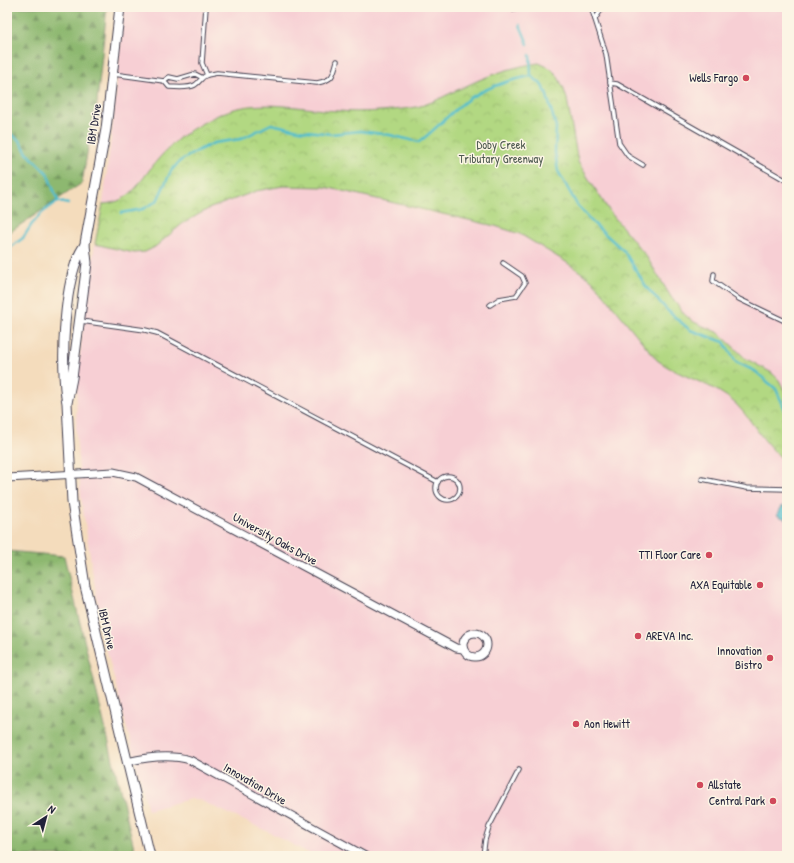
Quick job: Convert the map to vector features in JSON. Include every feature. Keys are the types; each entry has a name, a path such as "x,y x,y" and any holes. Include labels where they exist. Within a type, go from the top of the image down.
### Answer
{"street":[{"name":"IBM Drive","path":"67,403 72,378 78,321 87,263 85,244 100,165 113,74 120,7"},
{"name":"IBM Drive","path":"85,244 81,250 74,270 64,333 63,375 67,403 70,475 77,541 85,586 150,856"},
{"name":"University Oaks Drive","path":"7,478 112,472 136,477 375,606 456,648 463,649"},
{"name":"Innovation Drive","path":"127,762 152,758 179,758 190,760 365,856"}],"lane":[{"path":"206,7 202,63 207,76"},
{"path":"506,7 510,9 527,7 533,9 545,7"},
{"path":"592,7 606,54 619,143 628,156 643,165"},
{"path":"595,19 603,7"},
{"path":"164,81 169,77 178,78 195,74 201,77 217,73 317,83 327,81 334,75 337,61"},
{"path":"113,74 164,81 169,87 183,88 195,85 201,77"},
{"path":"610,83 617,84 787,181"},
{"path":"490,305 498,299 516,296 525,283 522,276 503,264"},
{"path":"714,274 713,281 730,293 787,322"},
{"path":"78,321 157,333 438,482"},
{"path":"448,476 455,478 461,489 458,496 450,500 442,499 437,493 438,482 448,476"},
{"path":"702,479 747,488 787,489"},
{"path":"484,856 485,840 489,827 519,770"}],"shaded area":[{"path":"124,7 787,7 787,396 786,392 757,364 745,358 719,333 694,322 685,315 671,297 646,256 610,212 593,187 578,162 571,121 528,64 466,86 439,99 413,108 375,112 339,111 274,105 249,105 228,110 179,138 155,162 131,194 113,203 103,204 114,113"},
{"path":"283,186 325,187 357,193 423,211 495,226 520,234 592,280 657,360 670,369 716,390 735,403 772,449 787,462 787,856 314,856 273,834 197,799 190,799 148,810 106,647 81,497 76,433 77,382 86,297 95,244 117,250 145,252 155,247 182,224 208,209 256,191"}],"green space":[{"path":"7,7 107,7 96,112 94,112 82,183 7,234"},
{"name":"Doby Creek Tributary Greenway","path":"539,63 550,68 557,75 563,87 567,99 578,162 610,212 646,256 671,297 685,315 694,322 719,333 745,358 772,373 779,380 787,396 787,462 772,449 736,404 718,391 676,372 657,360 592,280 520,234 495,226 325,187 283,186 256,191 208,209 182,224 155,247 145,252 134,253 95,244 103,204 121,200 128,195 134,190 160,157 178,139 200,124 214,117 244,107 260,105 291,106 347,112 384,111 418,107 491,75 520,66"},
{"path":"7,551 64,556 136,856 7,856"}],"water":[{"path":"782,506 787,506 787,520 777,515"}],"waterway":[{"path":"520,25 528,44"},
{"path":"530,55 531,76"},
{"path":"121,213 143,209 157,201 171,171 180,161 214,143 241,139 271,124 299,130 331,134 360,131 390,135 419,142 470,98 500,84 531,76 540,83 546,92 556,127 555,152 558,171 577,205 592,222 624,251 647,288 668,311 690,330 724,342 736,362 755,371 776,389 787,414"},
{"path":"7,131 20,141 27,153 47,173 58,201"},
{"path":"7,250 23,238 32,224 43,212 58,201 68,204"}],"place":[{"name":"Wells Fargo","path":"746,78"},
{"name":"TTI Floor Care","path":"709,555"},
{"name":"AXA Equitable","path":"760,585"},
{"name":"AREVA Inc.","path":"638,636"},
{"name":"Innovation Bistro","path":"770,658"},
{"name":"Aon Hewitt","path":"576,724"},
{"name":"Allstate","path":"700,785"},
{"name":"Central Park","path":"773,801"}]}
